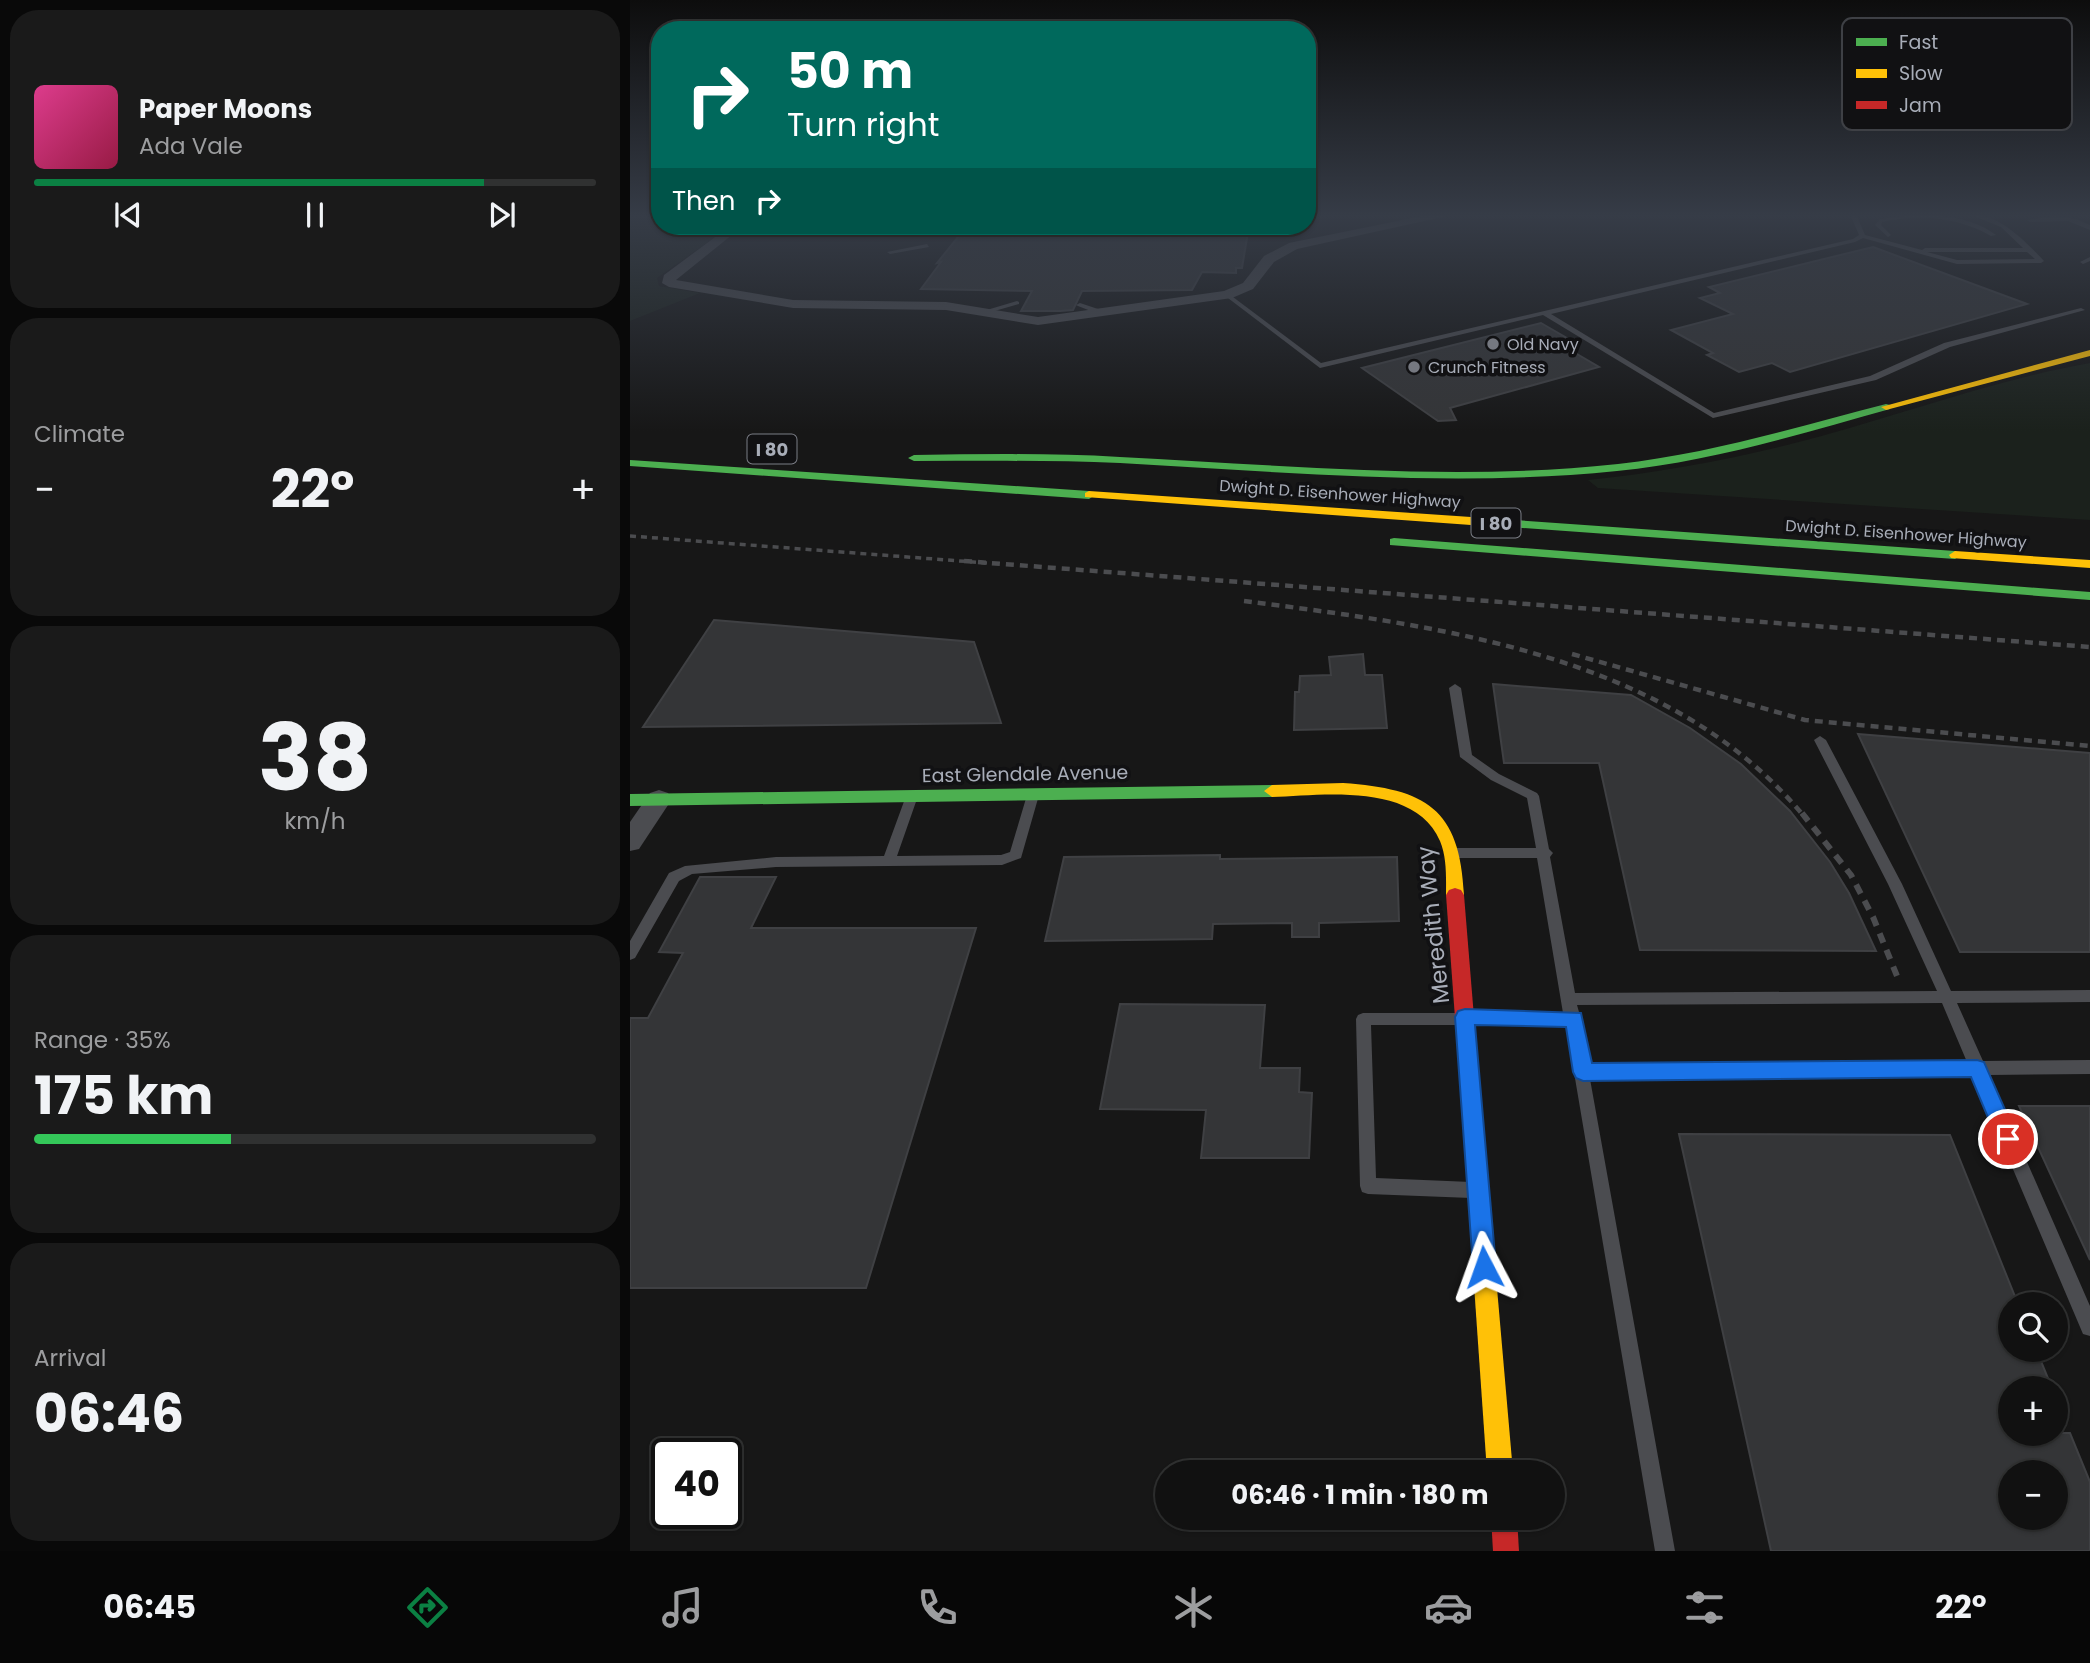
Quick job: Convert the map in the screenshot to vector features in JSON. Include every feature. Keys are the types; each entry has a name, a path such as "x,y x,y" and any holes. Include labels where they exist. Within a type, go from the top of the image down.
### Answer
{"main road":[{"name":"Dwight D. Eisenhower Highway","path":"1384,490 907,458 1050,457 1419,477 1582,471 1678,458 1751,444 2033,366 2090,353"},
{"name":"Dwight D. Eisenhower Highway","path":"630,463 2090,564"},
{"path":"902,481 994,499 1152,516"},
{"path":"1377,540 1713,569 2090,596"},
{"name":"East Glendale Avenue","path":"630,800 1351,790 1377,791 1419,805"},
{"name":"Meredith Way","path":"1419,805 1437,819 1448,836 1452,853 1499,1460"},
{"path":"1505,1530 1506,1551"}],"street":[{"path":"694,286 793,304 946,306 1038,321 1227,295 1247,286"},
{"path":"630,842 659,799"}],"lane":[{"path":"1227,295 1320,366 1661,286"},
{"path":"984,312 1017,303"},
{"path":"1080,305 1101,313"},
{"path":"1546,314 1713,416 1873,378 1947,345 2081,310"},
{"path":"1455,688 1466,757 1495,778 1533,796 1546,853 1665,1551"},
{"path":"1820,740 1895,884 1947,997 2090,1327"},
{"path":"630,954 674,877 690,869 725,864 1002,860 1016,855 1033,794"},
{"path":"889,861 912,796"},
{"path":"1452,853 1546,853"},
{"path":"1571,999 2090,996"},
{"path":"1478,1190 1368,1186 1363,1018 1574,1019"},
{"path":"1583,1072 2090,1067"}],"shaded area":[{"path":"630,286 661,286 700,293 630,321"},
{"path":"2090,363 2090,520 1598,488 1588,480 1663,470 1763,451 1975,390"}],"building":[{"path":"923,286 1194,286 1192,290 1082,291 1073,310 1060,311 1021,311 1032,291 921,289"},
{"path":"1979,286 2027,304 1790,372 1772,363 1739,372 1707,355 1713,353 1671,330 1733,314 1700,298 1720,293 1709,287"},
{"path":"1541,323 1577,344 1565,347 1599,367 1450,408 1456,420 1438,421 1362,368"},
{"path":"714,620 974,642 1001,723 643,727"},
{"path":"1363,654 1365,675 1382,675 1387,728 1294,730 1295,692 1299,692 1300,676 1331,675 1329,657"},
{"path":"1493,684 1631,695 1690,728 1741,764 1790,811 1830,862 1849,893 1876,951 1640,950 1599,763 1504,763"},
{"path":"1858,734 2090,753 2090,952 1960,952"},
{"path":"1220,855 1220,859 1397,857 1399,921 1319,923 1319,937 1292,937 1292,923 1213,924 1212,939 1045,941 1064,857"},
{"path":"700,877 776,877 751,928 976,928 866,1288 630,1288 630,1018 648,1018 683,953 659,952"},
{"path":"1120,1004 1265,1005 1260,1068 1300,1068 1299,1092 1312,1093 1309,1158 1201,1158 1206,1110 1100,1109"},
{"path":"2019,1106 2090,1106 2090,1260"},
{"path":"1679,1134 1950,1135 2013,1292 1998,1292 1998,1362 2041,1362 2047,1376 1998,1376 1998,1446 2068,1446 2070,1433 2090,1482 2090,1551 1771,1551"}],"railway":[{"path":"630,536 987,563"},
{"path":"964,561 2090,647"},
{"path":"1244,601 1395,622 1471,637 1546,657 1619,683 1687,717 1749,761 1803,815"},
{"path":"1572,654 1805,720 2090,746"},
{"path":"1802,813 1851,875 1873,917 1897,976"}],"traffic: fast":[{"path":"914,458 1052,457 1448,475 1581,471 1697,455 1773,438 1886,407"},
{"path":"630,463 1089,495"},
{"path":"1471,521 1955,555"},
{"path":"1394,542 2090,596"},
{"path":"630,800 1272,791"}],"traffic: slow":[{"path":"1886,407 2090,353"},
{"path":"1089,495 1471,521"},
{"path":"1955,555 2090,564"},
{"path":"1272,791 1368,791 1392,795 1414,804 1432,817 1446,836 1453,857 1455,895"},
{"path":"1473,1127 1499,1460"}],"traffic: jam":[{"path":"1455,895 1473,1127"},
{"path":"1505,1530 1506,1551"}],"place":[{"name":"Old Navy","path":"1493,344"},
{"name":"Crunch Fitness","path":"1414,367"}],"route":[{"path":"1484,1267 1465,1017 1574,1019 1583,1072 1977,1068 2008,1139"}]}
